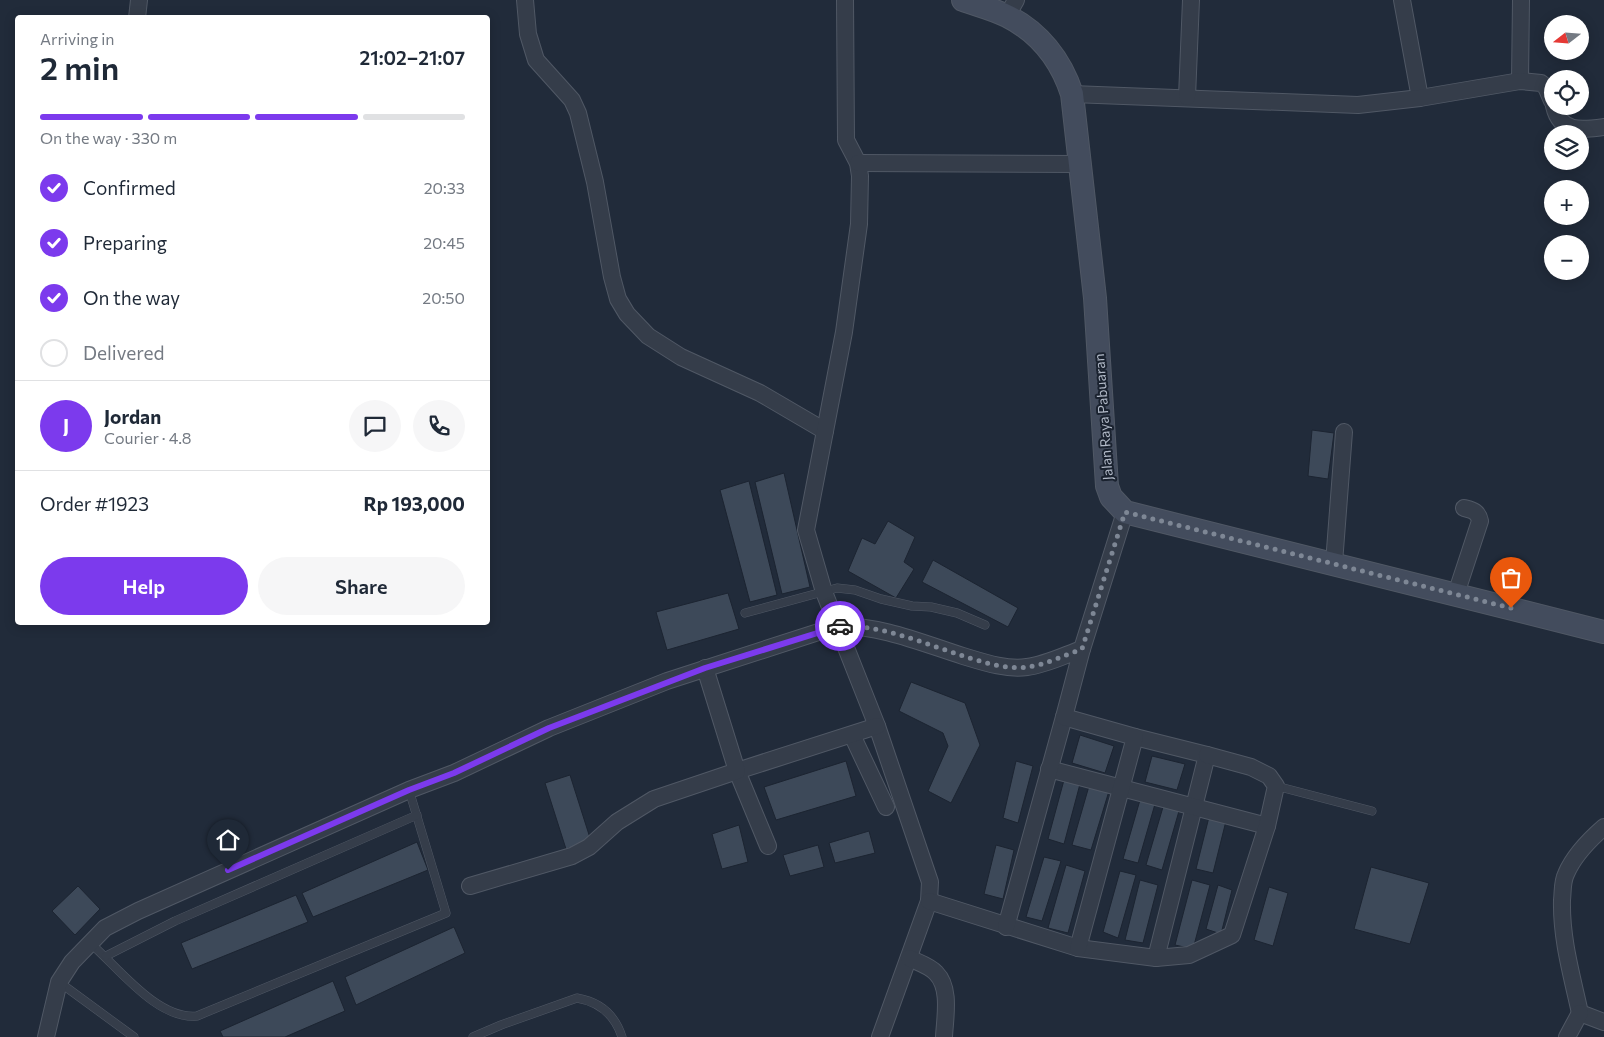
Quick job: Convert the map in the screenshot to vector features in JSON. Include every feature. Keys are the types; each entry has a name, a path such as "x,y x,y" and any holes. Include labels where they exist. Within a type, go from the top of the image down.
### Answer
{"street":[{"path":"137,15 139,0"},
{"path":"525,0 528,34 536,60 541,68 572,100 578,113 595,182 612,277 618,299 627,314 648,336 681,357 760,393 825,431"},
{"path":"845,0 846,140 858,163 861,189 859,224 844,332 806,530 824,592 877,726 930,882 929,901 880,1037"},
{"name":"Jalan Raya Pabuaran","path":"963,0 1011,8 1053,55 1066,75 1072,94 1095,298 1107,486 1112,497 1125,512"},
{"path":"1187,97 1191,0"},
{"path":"1402,0 1420,98"},
{"path":"1520,81 1521,0"},
{"path":"1072,94 1187,97 1347,105 1420,98 1520,81 1541,83 1544,85"},
{"path":"1557,115 1558,120 1564,126 1585,129 1604,128"},
{"path":"858,163 1080,164"},
{"path":"1334,563 1344,432"},
{"path":"1456,594 1480,521 1479,515 1474,511 1464,508"},
{"path":"1006,927 1082,649 1125,512 1604,632"},
{"path":"46,1037 59,982 72,962 105,928 138,911 409,790 454,773 549,728 705,668 837,626 874,629 980,661 1008,667 1028,667 1082,649"},
{"path":"705,668 737,770 768,846"},
{"path":"929,901 1006,927 1078,948 1156,958 1189,955 1232,935 1267,826 1276,786 1269,776 1251,767 1064,717"},
{"path":"470,886 572,856 589,847 617,822 654,799 737,770 852,736 877,726"},
{"path":"852,736 886,807"},
{"path":"1078,948 1135,737"},
{"path":"1156,958 1207,755"},
{"path":"1048,769 1267,826"},
{"path":"1567,1037 1580,1013 1564,946 1563,883 1566,874 1580,852 1590,839 1604,827"},
{"path":"909,958 936,972 943,983 945,997 944,1037"},
{"path":"1580,1013 1604,1022"}],"lane":[{"path":"745,613 837,588 855,590 881,600 957,613 985,626"},
{"path":"1276,786 1372,811"},
{"path":"90,943 146,995 167,1010 182,1016 197,1016 446,913 409,790"},
{"path":"106,956 175,921 417,815"},
{"path":"59,982 134,1037"},
{"path":"473,1037 577,998 588,1000 602,1007 617,1022 622,1037"}],"building":[{"path":"1312,430 1334,433 1328,479 1308,476"},
{"path":"784,473 810,587 782,594 755,482"},
{"path":"749,481 777,595 750,602 720,490"},
{"path":"888,521 915,537 904,562 914,569 896,598 848,571 862,538 875,544"},
{"path":"933,560 1018,608 1008,627 922,582"},
{"path":"728,593 739,629 667,650 656,612"},
{"path":"911,682 965,703 980,745 951,803 928,791 948,746 943,733 899,711"},
{"path":"1080,735 1114,746 1105,773 1072,763"},
{"path":"1152,756 1185,764 1177,790 1145,782"},
{"path":"846,761 856,796 776,820 764,787"},
{"path":"1016,761 1033,766 1018,823 1003,818"},
{"path":"570,775 591,841 566,849 545,783"},
{"path":"1064,780 1080,784 1064,844 1048,839"},
{"path":"1089,786 1109,791 1091,850 1072,845"},
{"path":"1140,800 1155,804 1138,863 1123,859"},
{"path":"1163,807 1179,811 1162,870 1146,865"},
{"path":"1209,817 1226,821 1213,873 1196,869"},
{"path":"739,825 748,862 722,869 712,834"},
{"path":"869,831 875,853 835,863 829,843"},
{"path":"417,842 428,870 313,917 302,893"},
{"path":"818,845 824,867 790,876 783,855"},
{"path":"996,845 1014,850 1003,899 984,894"},
{"path":"1044,857 1061,861 1042,921 1026,917"},
{"path":"1066,865 1085,871 1068,933 1048,928"},
{"path":"1371,867 1429,883 1410,944 1354,929"},
{"path":"1120,871 1136,875 1118,938 1103,932"},
{"path":"1140,880 1158,885 1143,943 1125,940"},
{"path":"1192,880 1210,885 1193,949 1175,945"},
{"path":"1218,885 1232,890 1221,934 1206,929"},
{"path":"78,886 100,909 75,935 52,911"},
{"path":"1269,887 1288,893 1273,946 1254,940"},
{"path":"296,895 308,922 192,969 181,943"},
{"path":"454,927 465,953 356,1005 345,977"},
{"path":"333,981 345,1011 285,1037 223,1037 220,1031"}],"way so far":[{"path":"840,626 874,629 980,661 1008,667 1028,667 1082,649 1125,512 1511,608"}],"route":[{"path":"228,870 409,790 454,773 549,728 667,681 840,626"}]}
